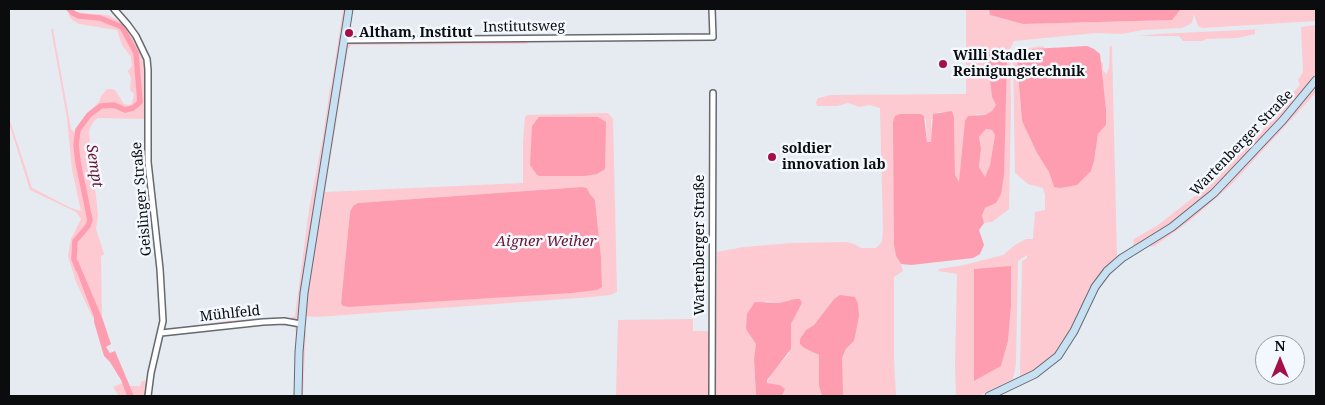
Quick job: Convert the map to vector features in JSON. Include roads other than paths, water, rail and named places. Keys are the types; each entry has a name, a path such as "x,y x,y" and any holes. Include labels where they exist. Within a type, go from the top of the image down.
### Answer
{"main road":[{"path":"298,396 304,294 349,9"},
{"name":"Wartenberger Straße","path":"989,396 1035,374 1058,356 1074,331 1095,286 1107,271 1122,258 1172,227 1208,198 1239,169 1316,80"}],"street":[{"name":"Geislinger Straße","path":"114,9 136,36 146,59 148,70 148,162 163,307 161,333 151,373 148,396"},
{"name":"Institutsweg","path":"344,40 713,37 712,9"},
{"name":"Wartenberger Straße","path":"712,396 713,93"},
{"name":"Mühlfeld","path":"161,333 263,322 284,321 301,324"}],"water":[{"path":"989,9 1181,9 1172,20 1023,24 990,15"},
{"path":"1087,46 1100,54 1106,125 1098,134 1091,171 1077,185 1060,188 1054,187 1049,172 1037,153 1022,121 1017,60 1032,49"},
{"path":"990,49 1000,49 1005,52 1007,59 1004,175 1001,194 996,203 985,208 982,216 984,223 979,230 984,245 980,254 973,258 911,265 901,264 896,256 894,244 893,122 895,116 900,114 921,114 924,116 927,142 931,142 933,114 952,111 954,117 955,175 959,182 965,121 968,116 985,115 992,111 996,105 992,97 987,56","holes":["986,129 992,130 995,135 990,165 985,177 979,167 981,149 979,137"]},
{"path":"539,117 598,117 606,122 605,169 597,174 585,176 537,175 530,165 532,126"},
{"name":"Aigner Weiher","path":"587,188 595,200 602,287 597,290 349,307 343,306 341,303 350,212 353,206 358,203"},
{"path":"78,261 111,344 106,347 110,353 115,351 134,396 127,396 121,380 104,356 94,317 73,262"},
{"path":"1011,266 1011,306 1008,341 1001,366 974,381 974,269"},
{"path":"840,295 855,297 859,316 854,341 846,349 842,358 843,394 842,396 822,396 819,386 819,355 804,348 800,344 800,339 806,330 814,325 834,299"},
{"path":"800,299 802,303 791,324 791,349 767,380 767,383 780,385 785,389 782,396 756,396 754,359 756,344 746,329 747,314 755,302 779,303"}],"waterway":[{"name":"Sempt","path":"69,9 79,16 100,18 122,27 136,53 140,102 133,108 125,110 114,105 101,106 89,115 78,130 76,145 78,162 90,220 88,226 75,241 74,259 78,269"}],"place":[{"name":"Altham, Institut","path":"349,33"},
{"name":"Willi Stadler Reinigungstechnik","path":"943,64"},
{"name":"soldier innovation lab","path":"772,157"}]}
